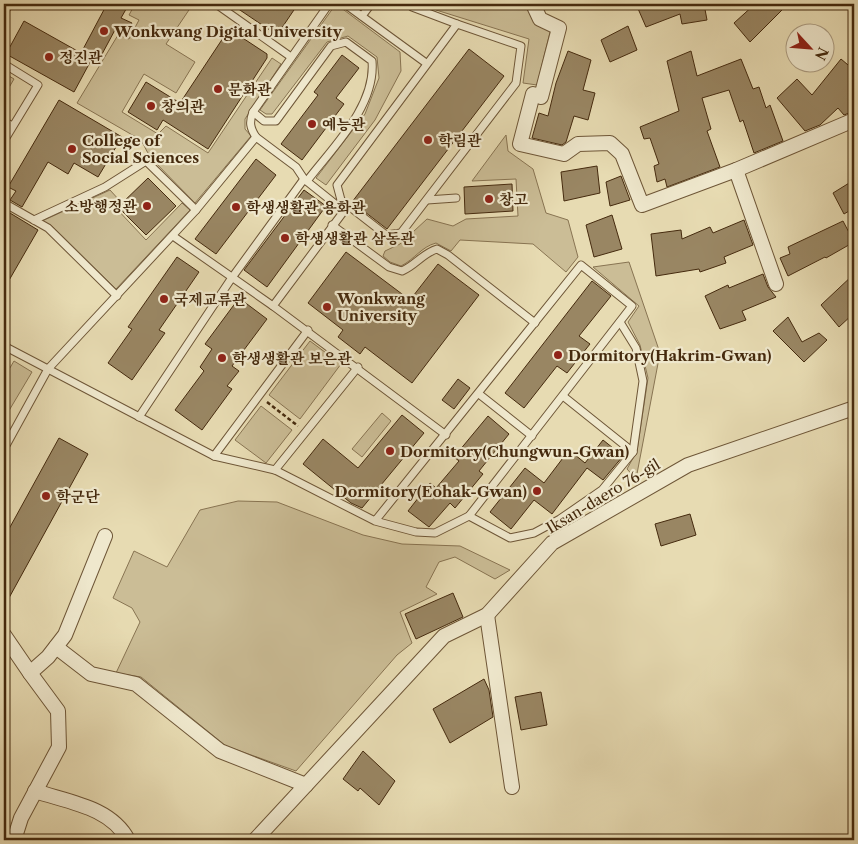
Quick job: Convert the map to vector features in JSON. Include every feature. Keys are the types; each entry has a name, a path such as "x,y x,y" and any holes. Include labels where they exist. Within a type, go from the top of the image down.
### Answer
{"street":[{"path":"533,4 540,19 559,28 542,97 533,94 520,144 564,154 578,144 610,143 622,154 642,205 736,170 854,120"},
{"path":"736,170 776,284"},
{"name":"Iksan-daero 76-gil","path":"255,840 444,636 487,615 552,543 688,465 854,408"},
{"path":"30,673 56,647 65,635 105,536"},
{"path":"487,615 512,786"},
{"path":"4,635 58,711 59,747 21,818 14,840"},
{"path":"56,647 90,674 136,684 220,751 306,785"},
{"path":"35,791 104,813 123,831 128,840"}],"lane":[{"path":"4,13 9,4"},
{"path":"216,4 291,57"},
{"path":"273,306 344,211 306,180 296,167 256,137 250,128 250,120 253,112 329,4"},
{"path":"345,4 426,63"},
{"path":"362,16 371,4"},
{"path":"412,4 412,7 521,46 516,83 401,233 386,235 341,200 337,185 426,63 457,24"},
{"path":"139,417 231,279 360,111 374,77 372,61 346,42 331,46 276,121 264,121 253,112"},
{"path":"4,64 38,85 4,141"},
{"path":"4,121 12,126"},
{"path":"4,449 48,369 173,236 256,137"},
{"path":"34,220 105,188 146,161 196,210"},
{"path":"427,200 456,198"},
{"path":"4,203 48,228 116,296"},
{"path":"332,225 389,267 402,271 413,266 426,252 437,250 448,255 535,323"},
{"path":"173,236 231,279 308,330 446,435"},
{"path":"5,348 214,456 275,470 375,521 408,530 435,533 469,516 632,306 581,265 375,521"},
{"path":"469,516 510,538 534,533 560,519 602,490 633,452 643,380 636,348 620,322"},
{"path":"214,456 308,330"},
{"path":"275,470 358,367"},
{"path":"479,394 532,436"},
{"path":"563,396 633,452"}],"path":[{"path":"258,396 306,432"}],"shaded area":[{"path":"135,4 193,4 166,44 195,62 176,93 144,74 122,112 158,134 166,126 208,153 272,58 281,64 245,119 245,129 251,136 195,203 150,157 141,140 77,103 118,35 129,39 139,20 129,15"},
{"path":"336,4 400,52 401,71 375,120 326,185 316,178 365,114 379,78 377,57 348,36 327,42 272,114 266,114 260,110"},
{"path":"427,4 527,4 551,28 537,85 523,83 529,39 436,10"},
{"path":"4,73 14,79 4,96"},
{"path":"506,135 508,151 533,169 546,213 568,220 578,257 566,272 533,244 460,240 451,251 436,243 426,247 401,266 390,262 383,256 385,251 400,244 427,219 453,226 466,219 518,216 516,179 472,181"},
{"path":"110,190 120,201 115,207 146,240 182,203 190,210 116,289 52,226 42,221"},
{"path":"629,262 660,353 636,479 627,469 637,451 648,378 640,345 628,322 639,306 593,267"},
{"path":"310,341 341,364 300,419 269,395"},
{"path":"14,361 32,372 4,419 4,378"},
{"path":"261,406 292,430 266,463 235,440"},
{"path":"382,413 391,421 362,457 352,449"},
{"path":"238,501 277,502 363,535 402,544 460,546 510,570 495,579 455,557 439,562 426,587 437,594 400,612 412,643 397,655 296,771 226,746 141,677 116,673 140,622 132,608 113,598 134,551 167,567 200,510"}],"building":[{"name":"정진관","path":"107,4 129,4 121,18 132,23 127,33 116,28 101,56 95,53 74,92 6,54 24,21 81,53"},
{"path":"231,4 298,4 277,35"},
{"path":"636,4 704,4 707,20 682,24 680,14 646,27"},
{"path":"755,4 776,4 782,10 750,42 734,23"},
{"path":"628,26 637,50 610,62 601,40"},
{"name":"문화관","path":"229,29 267,54 267,58 208,149 163,120 157,130 128,112 146,82 180,103"},
{"name":"학림관","path":"469,49 504,76 387,229 352,202"},
{"path":"568,51 591,60 583,90 595,93 588,120 574,116 566,142 562,145 532,138 539,113 548,116 556,83"},
{"path":"691,51 697,76 741,59 753,89 759,87 766,108 770,105 783,141 754,153 743,120 740,122 729,90 702,98 711,129 707,131 720,167 667,187 665,179 657,182 654,166 659,164 650,138 644,139 640,127 679,111 667,61"},
{"name":"예능관","path":"342,55 359,68 336,98 344,104 302,160 281,144 318,95 314,92"},
{"path":"841,59 854,70 854,111 844,115 838,108 820,125 805,131 777,98 797,79 812,95 831,72 836,72 836,65"},
{"name":"College of Social Sciences","path":"59,100 122,137 98,177 74,163 68,174 48,162 22,207 10,200 16,191 8,187"},
{"name":"학생생활관 용화관","path":"256,159 276,175 216,254 195,239"},
{"path":"597,166 600,193 564,201 561,172"},
{"path":"621,176 630,200 610,206 606,182"},
{"name":"소방행정관","path":"148,178 176,206 146,235 118,207"},
{"path":"854,180 854,208 844,214 833,193"},
{"name":"창고","path":"512,184 513,211 465,214 464,187"},
{"name":"학생생활관 삼동관","path":"304,190 326,206 267,287 244,270"},
{"path":"4,211 38,230 4,289"},
{"path":"612,215 622,249 594,257 586,225"},
{"path":"744,220 753,245 724,257 726,263 700,272 699,269 656,276 651,234 681,230 682,239 710,227 713,233"},
{"path":"843,221 854,242 788,276 780,258 790,254 788,247"},
{"path":"346,252 410,300 438,264 479,295 412,383 365,347 360,354 338,337 343,330 308,303"},
{"name":"국제교류관","path":"177,257 199,272 159,330 165,333 132,380 108,363 132,329 128,327"},
{"path":"763,274 768,287 776,297 742,311 746,320 720,329 705,296 728,285 729,288"},
{"path":"854,274 854,313 839,327 821,305"},
{"name":"Dormitory(Hakrim-Gwan)","path":"592,281 611,296 579,336 590,344 567,373 557,366 524,408 505,393"},
{"name":"학생생활관 보은관","path":"239,298 267,319 232,366 239,371 227,386 232,389 202,430 175,410 204,371 200,367 212,349 205,344"},
{"path":"788,317 802,342 819,333 827,340 804,362 773,331"},
{"path":"458,379 470,388 454,409 442,400"},
{"name":"Dormitory(Chungwun-Gwan)","path":"402,415 424,433 362,508 351,503 303,464 323,439 358,468"},
{"path":"488,416 509,434 479,471 483,474 455,508 450,503 429,527 408,511 430,483 436,488 459,461 454,457"},
{"name":"학군단","path":"59,438 88,454 4,607 4,538"},
{"name":"Dormitory(Eohak-Gwan)","path":"603,440 623,456 603,480 587,468 552,514 534,500 511,529 490,512 525,468 544,483 569,450 585,463"},
{"path":"690,514 696,535 661,546 655,524"},
{"path":"453,593 463,617 416,639 405,614"},
{"path":"484,679 489,690 493,717 450,743 433,709"},
{"path":"541,692 547,725 521,730 515,697"},
{"path":"363,751 395,781 379,805 360,788 358,791 343,779"}],"place":[{"name":"Wonkwang Digital University","path":"104,31"},
{"name":"정진관","path":"49,57"},
{"name":"문화관","path":"218,89"},
{"name":"창의관","path":"151,106"},
{"name":"예능관","path":"312,124"},
{"name":"학림관","path":"428,140"},
{"name":"College of Social Sciences","path":"72,149"},
{"name":"창고","path":"489,199"},
{"name":"소방행정관","path":"147,206"},
{"name":"학생생활관 용화관","path":"236,207"},
{"name":"학생생활관 삼동관","path":"285,238"},
{"name":"국제교류관","path":"164,299"},
{"name":"Wonkwang University","path":"327,307"},
{"name":"Dormitory(Hakrim-Gwan)","path":"558,355"},
{"name":"학생생활관 보은관","path":"222,358"},
{"name":"Dormitory(Chungwun-Gwan)","path":"390,451"},
{"name":"Dormitory(Eohak-Gwan)","path":"537,491"},
{"name":"학군단","path":"46,496"}]}
